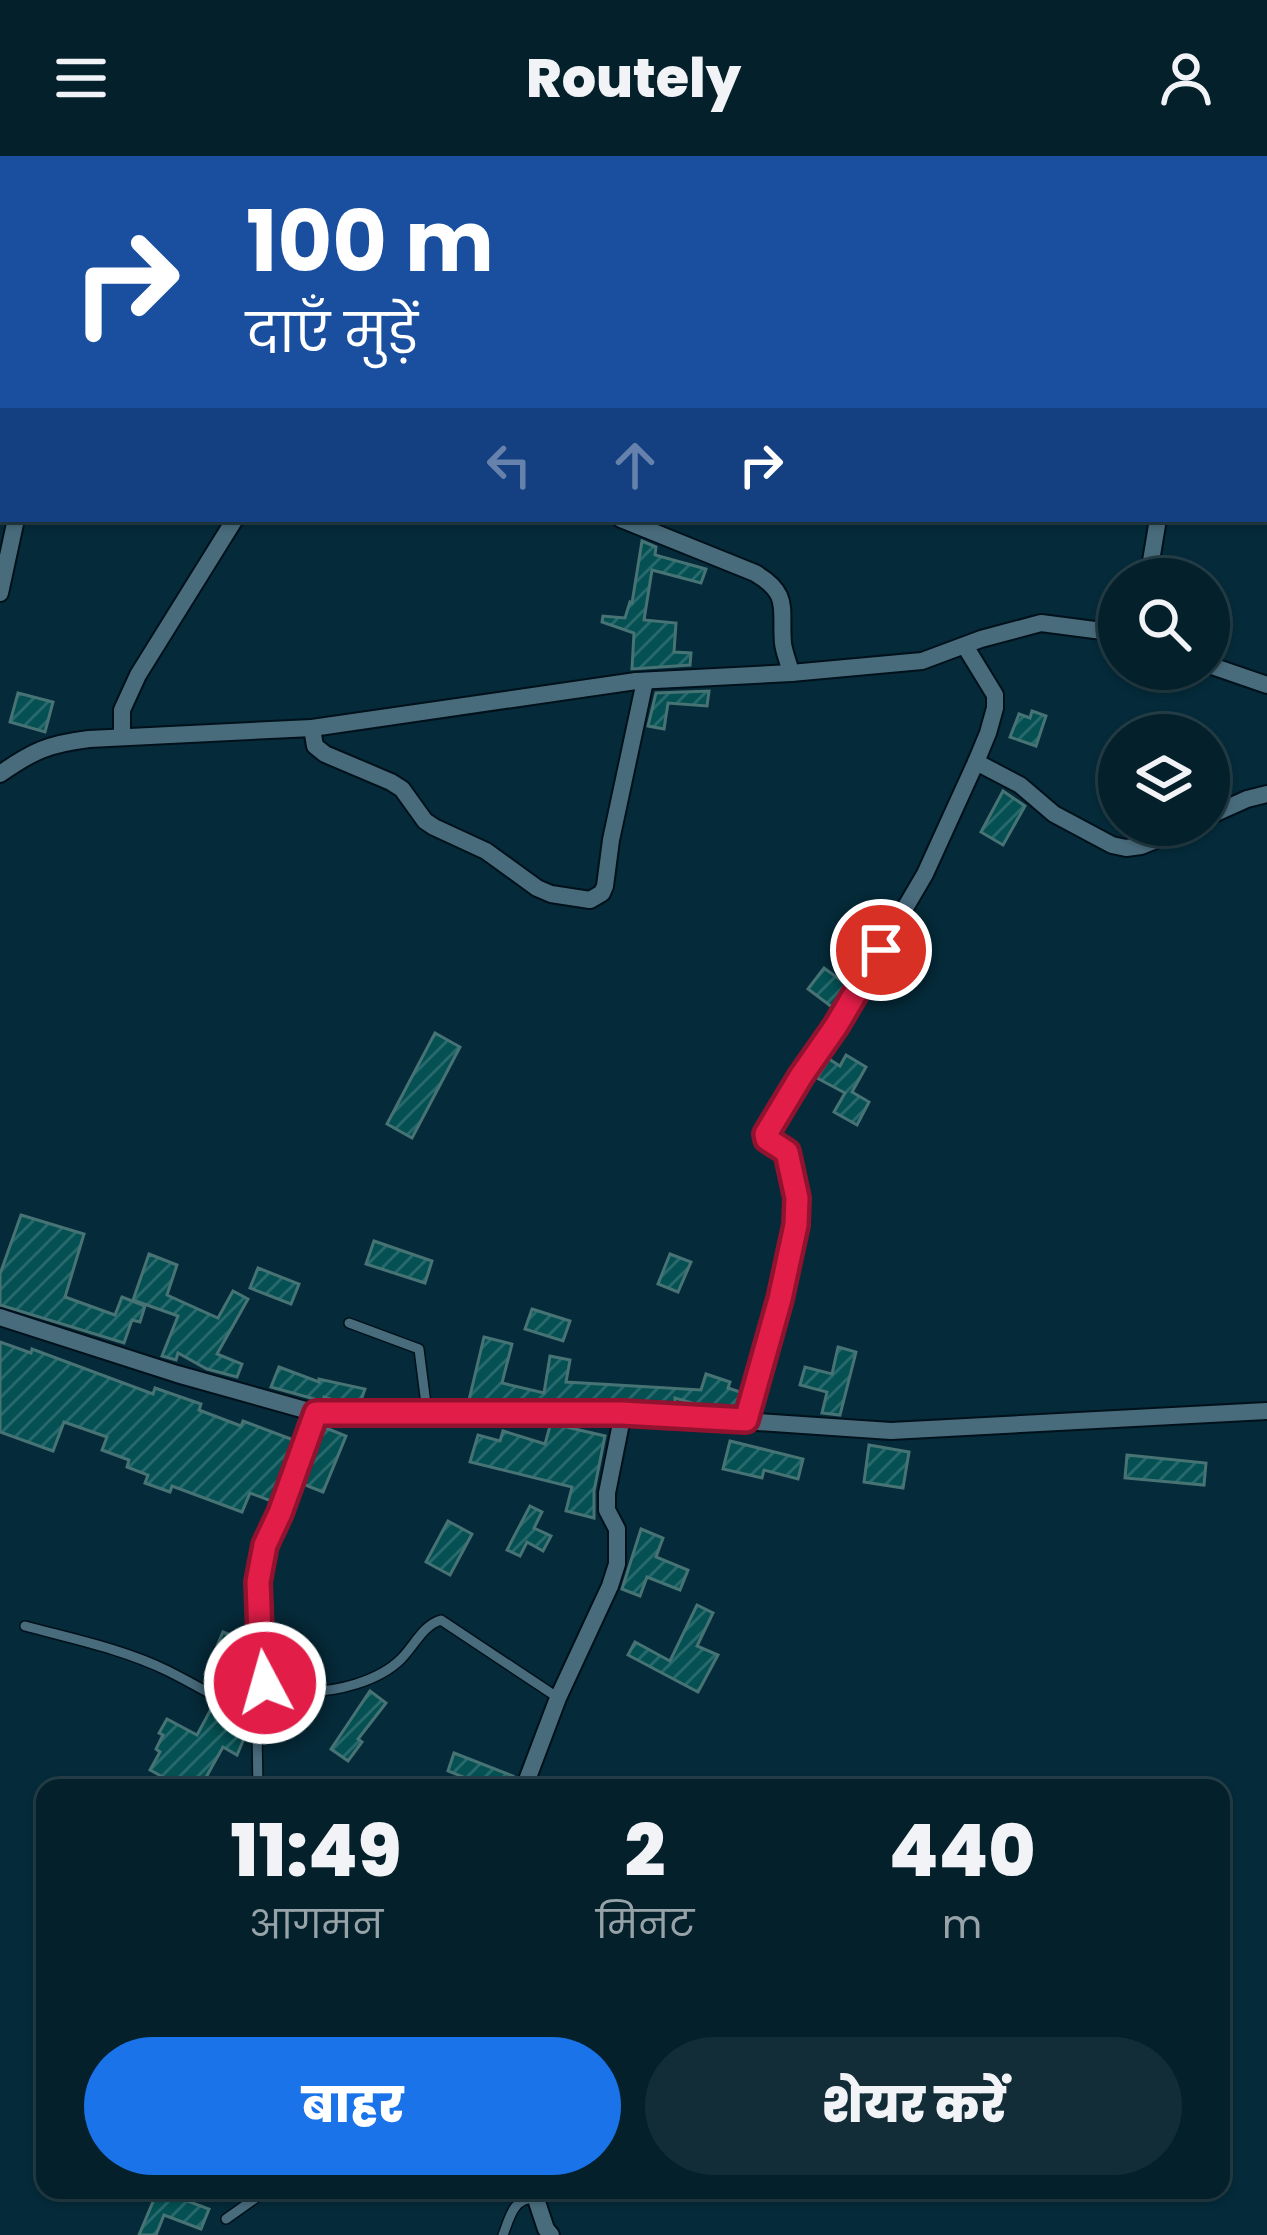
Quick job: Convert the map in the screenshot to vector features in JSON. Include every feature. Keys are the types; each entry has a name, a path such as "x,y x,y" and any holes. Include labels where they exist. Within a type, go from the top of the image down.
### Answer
{"street":[{"path":"0,592 15,522"},
{"path":"122,737 122,710 138,675 233,522"},
{"path":"628,522 768,580 782,603 783,643 791,673"},
{"path":"1152,558 1158,522"},
{"path":"0,774 32,752 88,739 312,728 645,681 922,662 1024,626 1098,628"},
{"path":"746,1420 780,1299 797,1209 789,1158 767,1139 768,1128 836,1026 925,874 988,733 995,695 964,646"},
{"path":"1230,673 1267,686"},
{"path":"312,728 315,746 392,782 434,827 486,851 537,888 590,900 605,886 645,681"},
{"path":"976,762 1020,785 1054,814 1098,838"},
{"path":"1230,807 1267,794"},
{"path":"0,1317 316,1413 622,1413 892,1431 1267,1412"},
{"path":"527,1779 617,1564 617,1528 608,1510 607,1493 622,1413"},
{"path":"536,2199 551,2235"}],"lane":[{"path":"350,1323 419,1349 427,1412"},
{"path":"258,1779 258,1582 265,1545 316,1413"},
{"path":"257,1682 306,1691 341,1687 390,1668 424,1630 441,1620 558,1698"},
{"path":"25,1626 143,1661 258,1720"},
{"path":"226,2219 254,2199"},
{"path":"503,2235 515,2205 523,2199"}],"building":[{"path":"642,541 656,547 655,555 706,569 701,583 652,570 644,620 676,623 674,652 691,653 690,665 632,669 634,633 602,622 603,616 625,618 632,603"},
{"path":"709,691 707,706 668,703 664,729 648,726 656,693"},
{"path":"18,693 53,702 45,732 10,722"},
{"path":"1032,711 1046,716 1036,746 1010,737 1019,714 1030,718"},
{"path":"1003,791 1025,806 1003,845 981,832"},
{"path":"824,968 846,984 832,1007 808,989"},
{"path":"435,1033 460,1047 412,1138 387,1124"},
{"path":"846,1055 866,1067 852,1092 869,1102 857,1125 834,1112 845,1093 817,1078 829,1059 840,1066"},
{"path":"21,1215 84,1234 65,1297 115,1315 122,1297 145,1306 140,1322 132,1320 124,1343 0,1305 0,1274"},
{"path":"374,1241 432,1261 425,1283 366,1264"},
{"path":"149,1254 177,1265 167,1295 218,1318 233,1291 248,1299 217,1354 242,1364 237,1377 207,1369 178,1353 176,1360 162,1356 178,1316 133,1300"},
{"path":"670,1254 691,1262 678,1292 658,1284"},
{"path":"258,1268 299,1284 291,1304 250,1288"},
{"path":"532,1309 570,1321 563,1341 525,1329"},
{"path":"484,1337 512,1344 502,1383 544,1393 550,1356 570,1360 566,1382 701,1390 706,1374 730,1382 728,1388 740,1392 735,1408 675,1398 675,1404 469,1400"},
{"path":"0,1342 31,1353 32,1349 153,1394 155,1388 201,1404 199,1410 241,1426 243,1421 296,1441 274,1502 250,1493 242,1512 172,1486 170,1492 145,1483 148,1475 127,1467 129,1460 102,1450 107,1437 64,1422 53,1451 0,1432"},
{"path":"838,1347 856,1352 840,1415 822,1413 827,1392 800,1385 805,1367 832,1374"},
{"path":"279,1367 319,1382 365,1389 361,1400 318,1400 271,1387"},
{"path":"321,1426 346,1436 323,1492 300,1483"},
{"path":"550,1426 605,1436 594,1518 566,1511 572,1487 470,1462 478,1435 500,1441 503,1431 545,1444"},
{"path":"730,1441 803,1459 798,1479 764,1470 762,1478 723,1469"},
{"path":"869,1445 909,1452 903,1488 864,1482"},
{"path":"1127,1455 1206,1463 1204,1485 1125,1478"},
{"path":"530,1506 542,1512 534,1528 551,1536 543,1551 527,1542 520,1556 507,1550"},
{"path":"448,1521 472,1534 450,1575 426,1562"},
{"path":"641,1529 663,1538 656,1557 688,1570 680,1590 647,1577 640,1596 622,1589"},
{"path":"697,1605 713,1613 697,1646 718,1655 698,1692 628,1655 635,1642 670,1661"},
{"path":"223,1632 250,1643 245,1668 232,1662 223,1682 205,1674"},
{"path":"370,1691 386,1703 358,1739 362,1742 348,1761 331,1749"},
{"path":"211,1709 248,1729 237,1755 223,1747 205,1779 166,1779 150,1770 160,1752 156,1749 163,1735 159,1733 167,1719 197,1735"},
{"path":"454,1753 513,1776 468,1779 448,1771"},
{"path":"154,2199 182,2199 209,2209 201,2229 164,2215 156,2235 139,2235"}],"route":[{"path":"265,1683 257,1682 256,1674 258,1582 265,1545 316,1413 622,1413 746,1420 796,1225 797,1198 787,1152 766,1134 881,950"}]}
